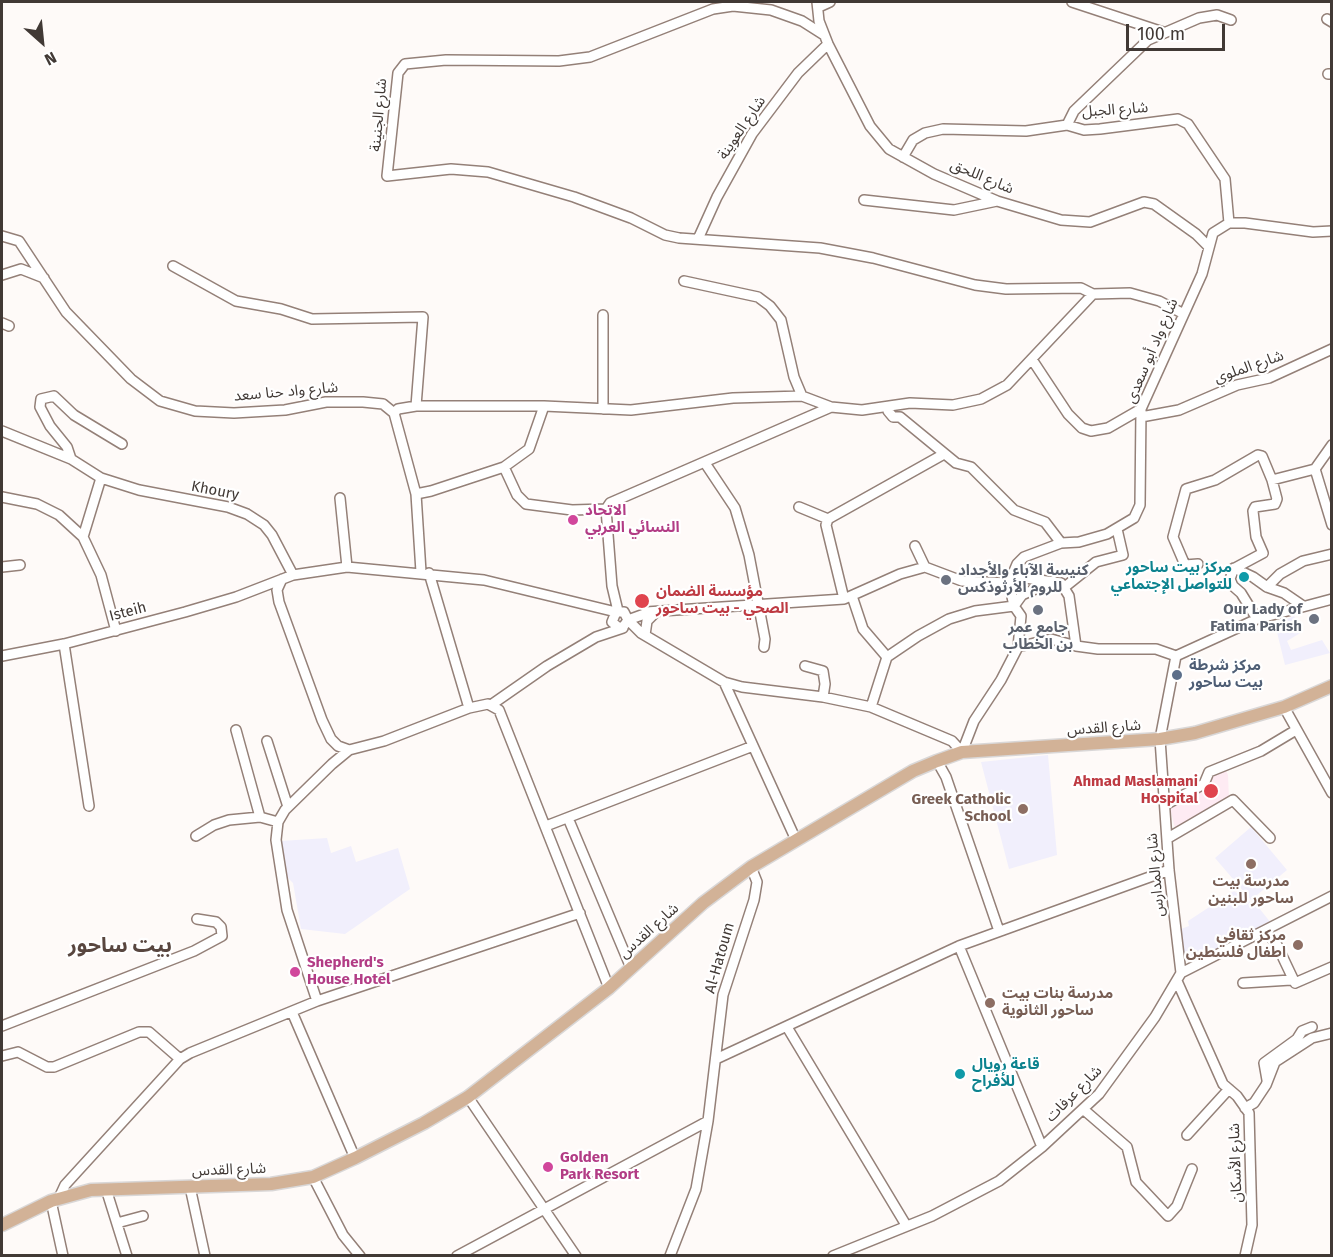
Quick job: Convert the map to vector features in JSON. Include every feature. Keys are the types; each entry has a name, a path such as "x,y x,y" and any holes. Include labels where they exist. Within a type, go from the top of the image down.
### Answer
{"main road":[{"name":"شارع القدس","path":"2,1224 55,1199 106,1189 272,1184 313,1177 355,1158 424,1123 468,1097 609,988 703,903 751,867 913,771 936,761 962,752 1160,739 1195,733 1284,707 1332,686"}],"street":[{"path":"818,4 830,2"},
{"path":"1072,2 1163,32"},
{"name":"شارع اللحق","path":"818,4 819,21 826,40 870,126 880,141 903,157 997,201 1061,220 1090,222 1106,218 1144,202 1154,204 1196,234 1209,247"},
{"name":"شارع الجنينة","path":"698,239 665,235 603,207 488,172 451,169 387,176 398,73 405,64 420,61 559,61 590,57 712,9 733,6 780,13 802,21 826,40"},
{"name":"شارع الجبل","path":"1229,223 1225,179 1188,124 1178,119 1084,130 1067,125 1074,111 1148,40 1199,18 1217,15 1231,20"},
{"name":"شارع العوينة","path":"698,239 717,196 752,134 826,40"},
{"path":"903,157 913,140 925,133 943,129 1026,131 1067,125"},
{"path":"864,200 954,210 997,201"},
{"path":"1209,247 1216,229 1229,223 1313,232 1332,231"},
{"name":"شارع واد حنا سعد","path":"2,236 19,241 66,312 131,379 160,401 195,411 234,413 285,410 326,402 363,402 383,404 394,414"},
{"path":"698,239 729,244 820,248 873,258 975,285 1005,289 1082,288 1093,294 1130,292 1159,301 1182,313"},
{"name":"شارع واد أبو سعدى","path":"1009,583 1017,564 1024,557 1061,543 1079,542 1107,534 1134,518 1140,505 1141,413 1182,313 1202,274 1209,247"},
{"path":"173,266 236,301 281,309 312,319 423,317 416,406"},
{"path":"2,275 21,268 44,278"},
{"path":"684,281 759,297 770,306 781,320 794,377 802,396"},
{"path":"894,413 902,404 953,405 981,399 999,391 1033,361 1093,294"},
{"path":"603,315 603,409"},
{"name":"شارع الملوي","path":"1141,413 1179,410 1237,385 1269,378 1332,349"},
{"path":"1033,361 1068,414 1082,428 1091,431 1108,428 1141,413"},
{"path":"71,459 67,447 50,426 40,407 41,399 54,396 74,415 122,444"},
{"path":"469,708 425,572 416,494 394,414 398,409 416,406 540,406 631,410 733,398 802,396 831,407 876,409 894,413 956,463 971,467 1014,510 1045,522 1061,543"},
{"path":"416,494 504,466 529,449 540,406"},
{"path":"620,617 612,586 606,509 609,503 831,407"},
{"name":"Khoury","path":"2,431 71,459 101,478 139,490 228,507 247,514 264,525 272,535 293,575"},
{"path":"1272,480 1315,470 1332,445"},
{"path":"887,657 864,629 848,598 826,525 828,519 944,454"},
{"path":"1198,564 1185,565 1173,537 1186,489 1215,480 1258,454 1262,456 1272,480 1276,499 1275,504 1255,507 1253,512 1257,537 1263,554 1235,568 1230,579 1257,619"},
{"path":"705,463 735,508 749,555 759,605 764,647"},
{"path":"504,466 517,495 526,504 572,510 606,509"},
{"path":"1315,470 1332,525"},
{"path":"83,537 101,478"},
{"path":"2,497 37,504 59,514 83,537 101,575 116,631"},
{"path":"340,498 347,567"},
{"path":"799,507 828,519"},
{"path":"1066,586 1096,562 1123,555 1117,529"},
{"path":"915,546 925,567"},
{"path":"1267,587 1280,574 1303,561 1332,554"},
{"path":"2,567 20,565"},
{"name":"Isteih","path":"2,656 116,631 260,589 293,575 347,567 425,572 484,580 620,617 643,634 724,682 742,687 823,697 871,707 952,741 962,752"},
{"path":"317,1001 287,910 276,840 278,822 288,807 349,750 384,741 469,708 492,705 547,666 596,637 620,617 653,612 848,598 900,574 925,567 962,581 1009,583 1025,578 1053,580 1066,586"},
{"path":"1235,568 1267,587 1284,593 1303,606"},
{"path":"282,579 277,590 279,602 322,720 331,739 338,746 349,750"},
{"path":"871,707 887,657 918,636 950,620 975,611 1014,606 1022,595 1053,580"},
{"path":"962,752 974,721 1006,672 1018,647 1021,616 1014,606 1009,583"},
{"path":"1066,586 1071,605 1076,646"},
{"path":"260,589 271,591 279,602"},
{"path":"1018,647 1051,639 1098,649 1156,648 1176,656 1257,619 1332,599"},
{"path":"643,634 653,612"},
{"path":"64,644 88,806"},
{"name":"شارع المدارس","path":"1176,656 1160,739 1168,838 1168,870 1179,977"},
{"path":"805,666 823,671 825,684 823,697"},
{"path":"724,682 796,840"},
{"path":"733,702 736,692 742,687"},
{"path":"492,705 499,710 505,722 609,988"},
{"path":"1284,707 1332,793"},
{"path":"236,730 260,817"},
{"path":"1165,805 1204,784 1209,772 1261,751 1296,730"},
{"path":"267,741 288,807"},
{"path":"546,826 753,746"},
{"path":"936,761 946,777 999,931"},
{"path":"1168,838 1233,800 1270,838"},
{"path":"196,836 230,820 260,817 278,822"},
{"path":"568,818 631,968"},
{"name":"Al-Hatoum","path":"670,1256 696,1189 708,1121 726,984 754,900 757,882 751,867"},
{"path":"716,1059 959,946 1168,870"},
{"path":"1179,977 1332,896"},
{"path":"63,1256 55,1199 65,1185 180,1059 317,1001 580,913"},
{"path":"2,1026 194,951 222,936 221,927 216,922 197,919"},
{"path":"1265,931 1276,943 1291,980"},
{"path":"959,946 1042,1147"},
{"path":"1243,983 1291,980 1295,983 1302,982 1332,967"},
{"name":"شارع الأسكان","path":"1179,977 1198,1032 1223,1084 1249,1113 1252,1225 1245,1256"},
{"name":"شارع عرفات","path":"833,1256 932,1216 999,1181 1042,1147 1100,1094 1120,1068 1179,977"},
{"path":"292,1012 355,1158"},
{"path":"788,1027 906,1225"},
{"path":"1267,1080 1264,1063 1297,1039 1302,1031 1312,1027"},
{"path":"4,1053 25,1054 47,1067 54,1067 139,1032 149,1032 180,1059"},
{"path":"1245,1108 1254,1103 1275,1062 1312,1038 1332,1033"},
{"path":"1187,1135 1229,1089"},
{"path":"468,1097 576,1256"},
{"path":"1083,1109 1127,1147 1136,1182 1167,1216 1177,1206 1192,1169"},
{"path":"457,1256 545,1211 708,1121"},
{"path":"313,1177 343,1235 360,1256"},
{"path":"190,1186 205,1256"},
{"path":"106,1189 128,1256"},
{"path":"117,1222 143,1216"}],"shaded area":[{"path":"1294,616 1302,632 1287,641 1291,650 1322,640 1330,653 1285,665 1275,624"},
{"name":"Greek Catholic School","path":"1048,755 1057,855 1009,869 981,762"},
{"name":"Ahmad Maslamani Hospital","path":"1224,767 1228,775 1229,799 1175,829 1169,804 1208,783 1211,773"},
{"name":"مدرسة بيت ساحور للبنين","path":"1251,827 1287,870 1251,900 1215,858"},
{"path":"327,838 331,853 351,846 356,862 398,848 410,889 345,934 301,929 293,883 287,877 281,841"},
{"path":"1234,891 1259,908 1271,923 1194,961 1188,959 1183,955 1181,929 1189,926 1188,921"}],"place":[{"name":"الاتحاد النسائي العربي","path":"573,520"},
{"name":"مركز بيت ساحور للتواصل الإجتماعي","path":"1244,577"},
{"name":"كنيسة الآباء والأجداد للروم الأرثوذكس","path":"946,580"},
{"name":"مؤسسة الضمان الصحي - بيت ساحور","path":"642,601"},
{"name":"جامع عمر بن الخطاب","path":"1038,610"},
{"name":"Our Lady of Fatima Parish","path":"1314,619"},
{"name":"مركز شرطة بيت ساحور","path":"1177,675"},
{"name":"Ahmad Maslamani Hospital","path":"1211,791"},
{"name":"Greek Catholic School","path":"1023,809"},
{"name":"مدرسة بيت ساحور للبنين","path":"1251,864"},
{"name":"مركز ثقافي اطفال فلسطين","path":"1298,945"},
{"name":"Shepherd's House Hotel","path":"295,972"},
{"name":"مدرسة بنات بيت ساحور الثانوية","path":"990,1003"},
{"name":"قاعة رويال للأفراح","path":"960,1074"},
{"name":"Golden Park Resort","path":"548,1167"}],"district":[{"name":"بيت ساحور","path":"120,946"}]}
